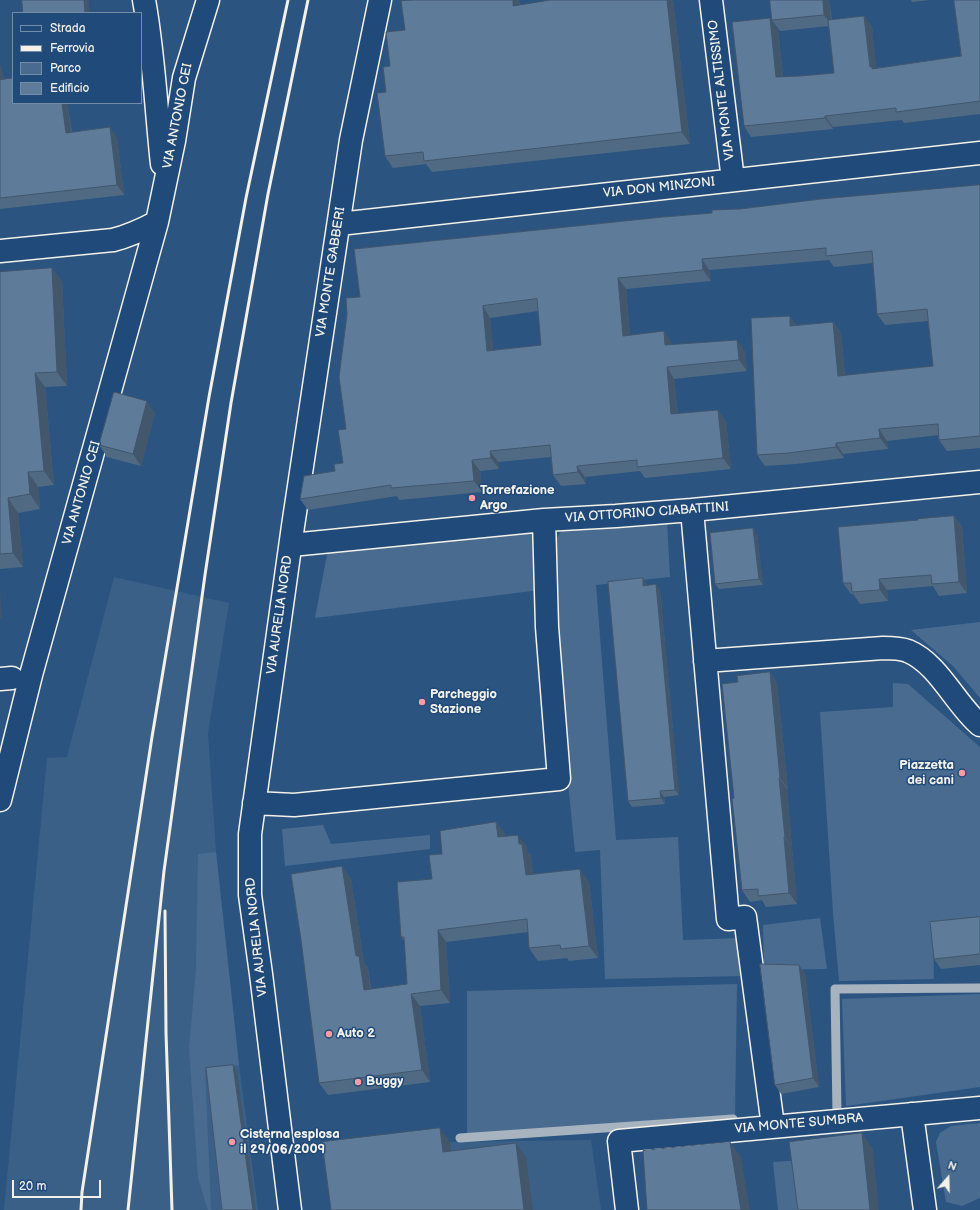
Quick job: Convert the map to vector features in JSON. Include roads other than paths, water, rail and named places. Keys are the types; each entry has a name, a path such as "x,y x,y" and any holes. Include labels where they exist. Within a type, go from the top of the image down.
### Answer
{"street":[{"name":"VIA ANTONIO CEI","path":"144,0 154,70 156,110 165,187"},
{"name":"VIA ANTONIO CEI","path":"0,800 31,675 157,222 174,141 184,78 208,0"},
{"name":"VIA MONTE GABBERI","path":"290,544 351,140 380,0"},
{"name":"VIA MONTE ALTISSIMO","path":"711,0 733,180"},
{"name":"VIA DON MINZONI","path":"339,224 980,153"},
{"path":"0,251 113,240 142,231 157,222"},
{"name":"VIA OTTORINO CIABATTINI","path":"290,544 544,520 692,510 980,482"},
{"path":"692,510 704,661 728,919 745,917 773,1126"},
{"path":"254,802 274,805 300,805 559,779 547,627 544,520"},
{"name":"VIA AURELIA NORD","path":"290,544 250,834 250,895 290,1210"},
{"path":"704,661 883,648 908,651 924,661 937,674 980,725"},
{"name":"VIA MONTE SUMBRA","path":"627,1210 619,1141 980,1108"},
{"path":"912,1114 925,1210"}],"waterway":[{"path":"837,1114 835,989 980,988"},
{"path":"460,1138 733,1119"}],"railway":[{"path":"81,1210 82,1192 152,737 209,397 246,198 288,0"},
{"path":"128,1210 164,871 205,575 231,403 268,194 308,0"},
{"path":"165,911 166,1033 172,1210"}],"place":[{"name":"Torrefazione Argo","path":"472,498"},
{"name":"Parcheggio Stazione","path":"422,702"},
{"name":"Piazzetta dei cani","path":"962,773"},
{"name":"Auto 2","path":"329,1034"},
{"name":"Buggy","path":"358,1082"},
{"name":"Cisterna esplosa il 29/06/2009","path":"232,1142"}]}
